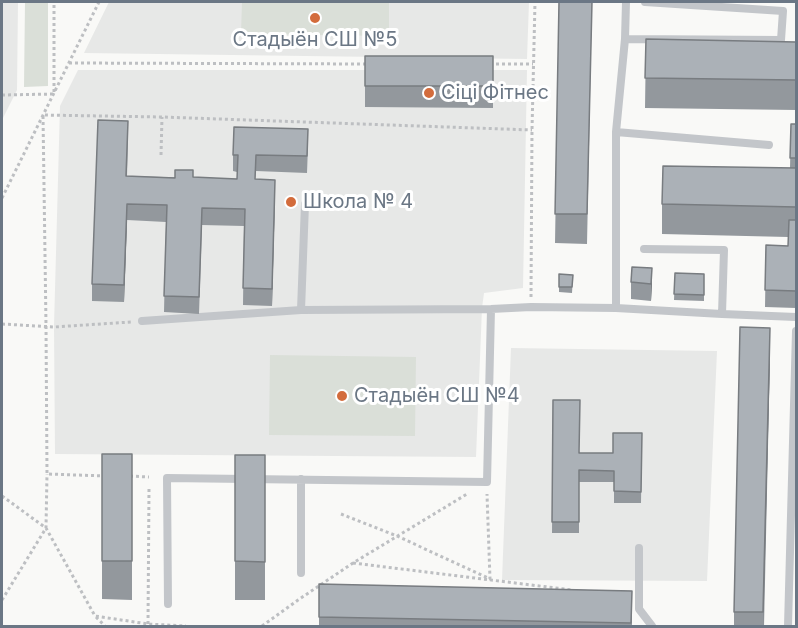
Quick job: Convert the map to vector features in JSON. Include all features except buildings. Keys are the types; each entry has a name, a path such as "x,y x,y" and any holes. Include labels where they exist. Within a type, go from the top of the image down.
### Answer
{"lane":[{"path":"616,308 616,132 625,39 626,2"},
{"path":"625,39 781,40 783,11 645,2"},
{"path":"616,132 769,145"},
{"path":"301,310 305,204"},
{"path":"644,249 724,250 722,314"},
{"path":"142,321 301,310 531,307 616,308 796,317"},
{"path":"168,604 167,478 487,482 491,309"},
{"path":"788,627 796,331"},
{"path":"301,479 301,573"},
{"path":"639,548 639,609 652,627"}],"path":[{"path":"54,2 54,94"},
{"path":"2,198 99,2"},
{"path":"531,307 535,2"},
{"path":"69,63 378,64"},
{"path":"485,64 533,64"},
{"path":"2,95 54,94"},
{"path":"43,115 532,130"},
{"path":"2,600 46,528 43,115"},
{"path":"161,155 162,117"},
{"path":"2,324 54,327 142,321"},
{"path":"47,474 115,476"},
{"path":"127,476 149,477"},
{"path":"487,482 490,579"},
{"path":"148,624 149,489"},
{"path":"262,627 352,563 467,494"},
{"path":"2,496 46,528 95,616 105,627"},
{"path":"341,514 490,579"},
{"path":"352,563 576,590"},
{"path":"95,616 186,627"}],"shaded area":[{"path":"2,2 18,2 17,90 2,120"},
{"path":"25,2 48,2 48,86 24,87"},
{"path":"109,2 529,2 527,59 84,53"},
{"name":"Стадыён СШ №5","path":"242,2 389,2 389,36 241,34"},
{"name":"Школа № 4","path":"78,70 527,70 523,288 484,293 476,457 55,454 54,326 60,106"},
{"path":"511,348 717,351 707,581 502,580"},
{"name":"Стадыён СШ №4","path":"270,355 416,357 415,436 269,435"}],"place":[{"name":"Стадыён СШ №5","path":"315,18"},
{"name":"Сіці Фітнес","path":"429,93"},
{"name":"Школа № 4","path":"291,202"},
{"name":"Стадыён СШ №4","path":"342,396"}]}
